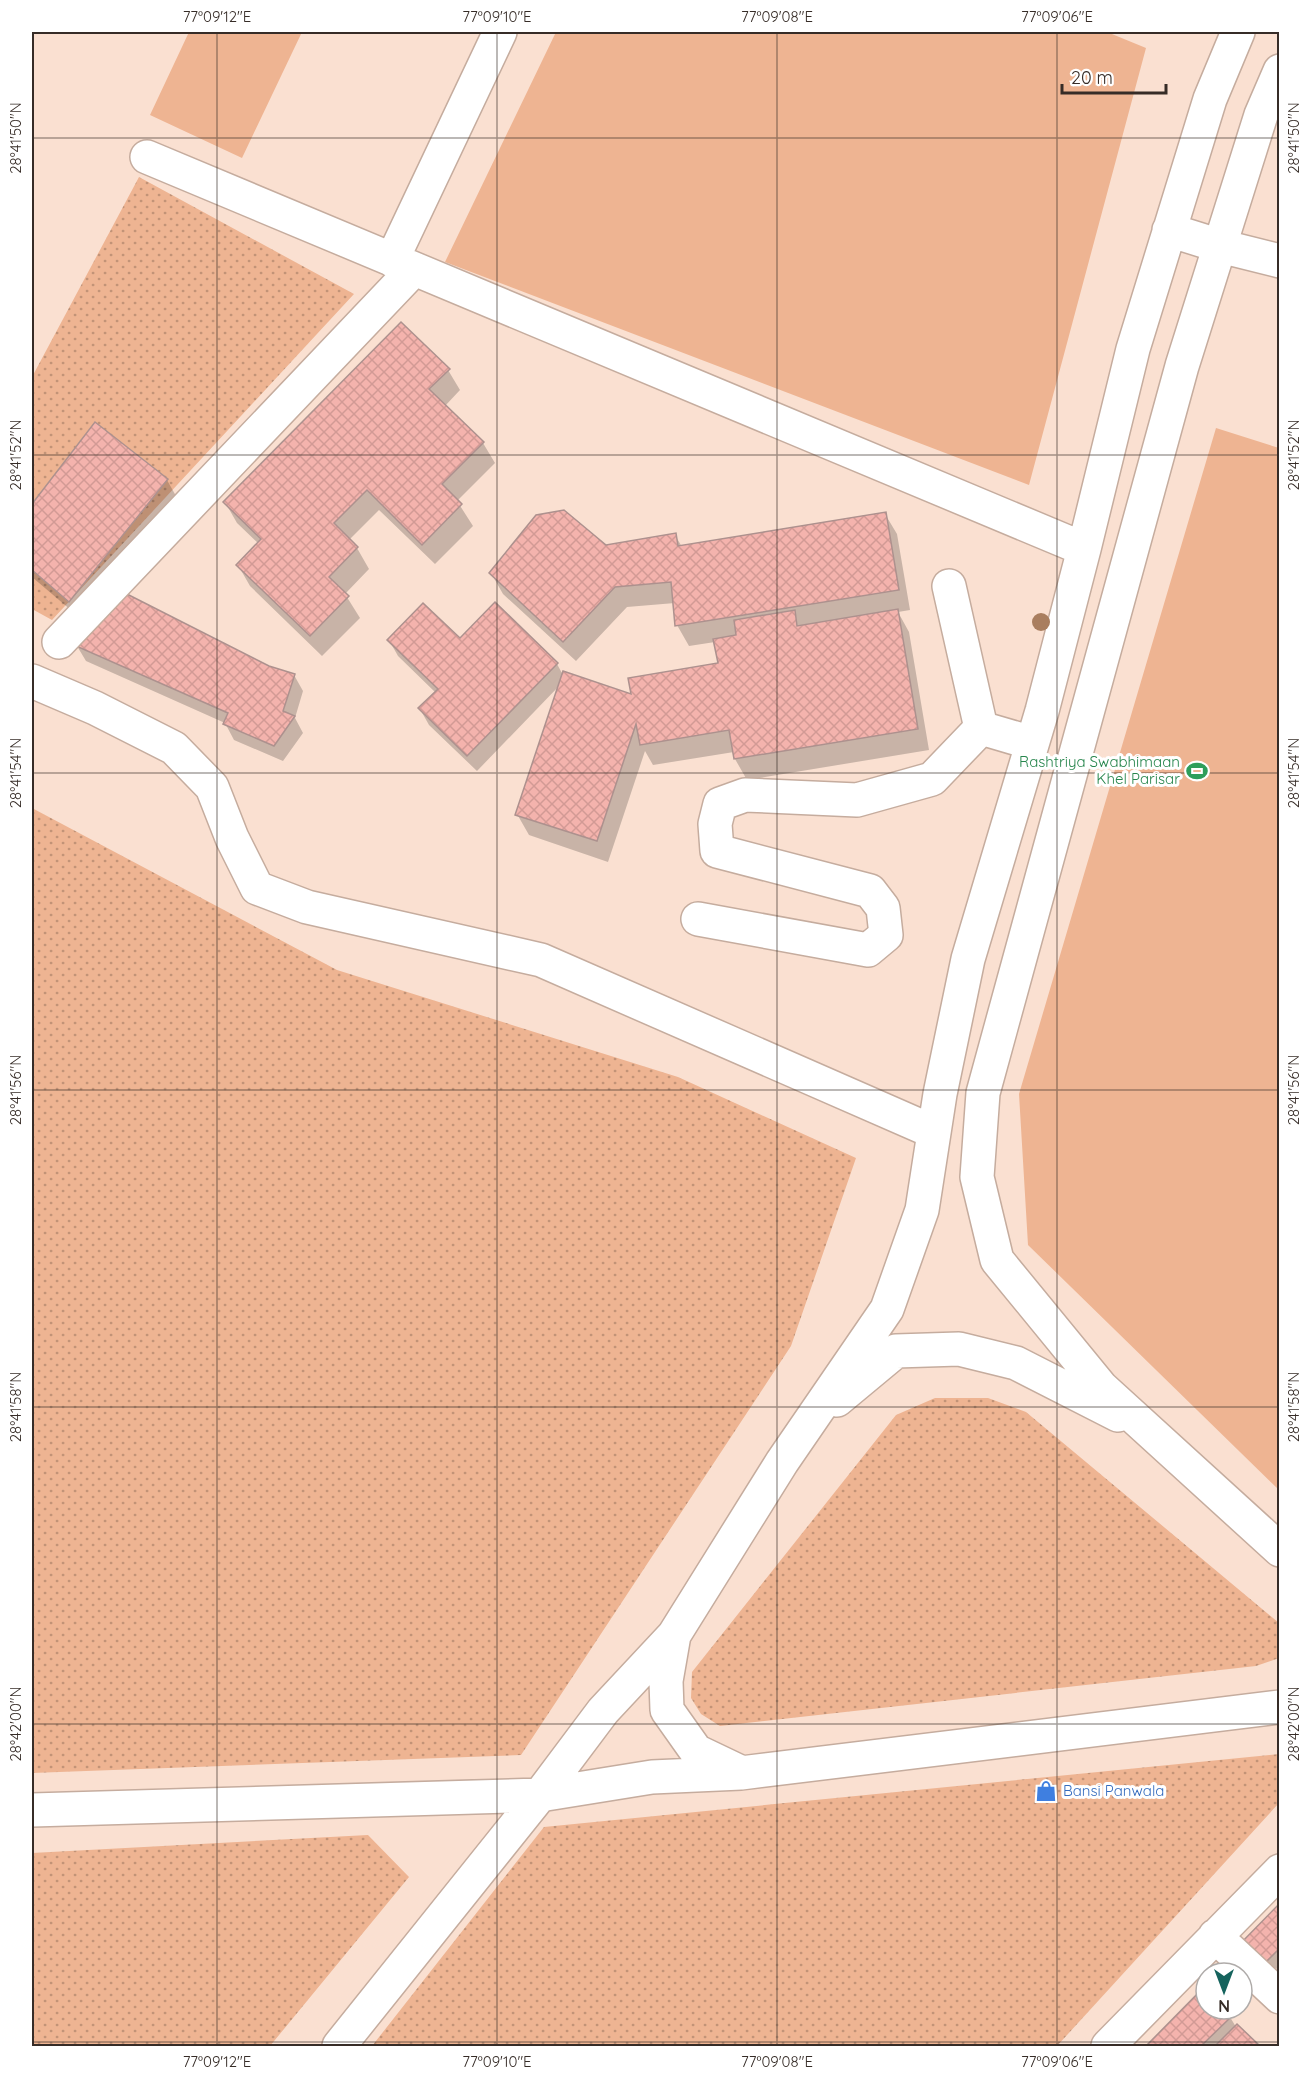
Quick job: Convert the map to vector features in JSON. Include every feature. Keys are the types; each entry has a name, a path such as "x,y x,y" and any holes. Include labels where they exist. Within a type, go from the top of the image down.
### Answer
{"street":[{"path":"59,642 403,264 500,32"},
{"path":"339,2046 540,1795 603,1711 674,1635 808,1424 887,1309 922,1210 934,1132 968,959 1042,711 1133,349 1210,99 1238,32"},
{"path":"1280,71 1261,115 1182,366 983,1093 977,1177 998,1260 1101,1388 1280,1550"},
{"path":"147,157 1084,549"},
{"path":"1169,230 1280,261"},
{"path":"949,586 981,728"},
{"path":"32,681 95,708 174,748 212,787 232,838 257,888 307,907 541,960 934,1132"},
{"path":"1042,711 1086,721"},
{"path":"981,728 1032,743"},
{"path":"698,919 868,950 886,935 883,908 870,891 717,851 715,824 720,804 745,795 857,800 932,779 981,728"},
{"path":"808,1424 896,1352 959,1349 1016,1364 1148,1430"},
{"path":"674,1635 666,1681 667,1710 696,1751 741,1773"},
{"path":"32,1810 540,1795 652,1777 741,1773 1280,1707"},
{"path":"1108,2046 1280,1871"},
{"path":"1215,1936 1280,1997"}],"shaded area":[{"path":"189,32 302,32 242,158 150,115"},
{"path":"556,32 1107,32 1146,48 1029,485 445,262"},
{"path":"139,177 354,294 52,620 32,609 32,377"},
{"name":"Rashtriya Swabhimaan Khel Parisar","path":"1216,428 1279,448 1279,1490 1028,1245 1019,1094"},
{"path":"32,808 337,970 678,1077 856,1158 791,1346 521,1755 32,1773"},
{"path":"935,1398 988,1398 1026,1412 1279,1623 1279,1658 1256,1666 720,1726 701,1714 691,1698 692,1672 896,1415"},
{"path":"1279,1754 1279,1803 1057,2046 372,2046 544,1827"},
{"path":"368,1835 409,1877 270,2046 32,2046 32,1853"}],"building":[{"path":"401,322 450,369 429,389 484,442 442,484 462,504 422,545 367,490 334,523 358,547 329,577 349,596 310,636 236,565 261,539 223,502"},
{"path":"95,422 168,479 69,602 32,570 32,504"},
{"path":"564,510 606,545 676,533 678,546 886,512 899,590 675,626 671,582 615,587 563,642 489,573 536,515"},
{"path":"119,590 269,666 295,674 283,711 295,716 274,746 223,724 228,713 76,646"},
{"path":"495,602 558,663 467,756 418,708 438,689 387,640 423,603 460,638"},
{"path":"898,609 918,729 734,759 729,730 640,745 636,724 597,841 515,815 563,671 631,694 628,678 718,663 713,639 736,635 734,620 795,610 797,626"},
{"path":"1280,1903 1280,1948 1264,1964 1241,1943"},
{"path":"1194,1997 1194,2021 1227,2021 1201,2046 1146,2046"},
{"path":"1237,2024 1260,2046 1215,2046"}],"place":[{"name":"Rashtriya Swabhimaan Khel Parisar","path":"1197,771"},
{"name":"Bansi Panwala","path":"1046,1791"}]}
